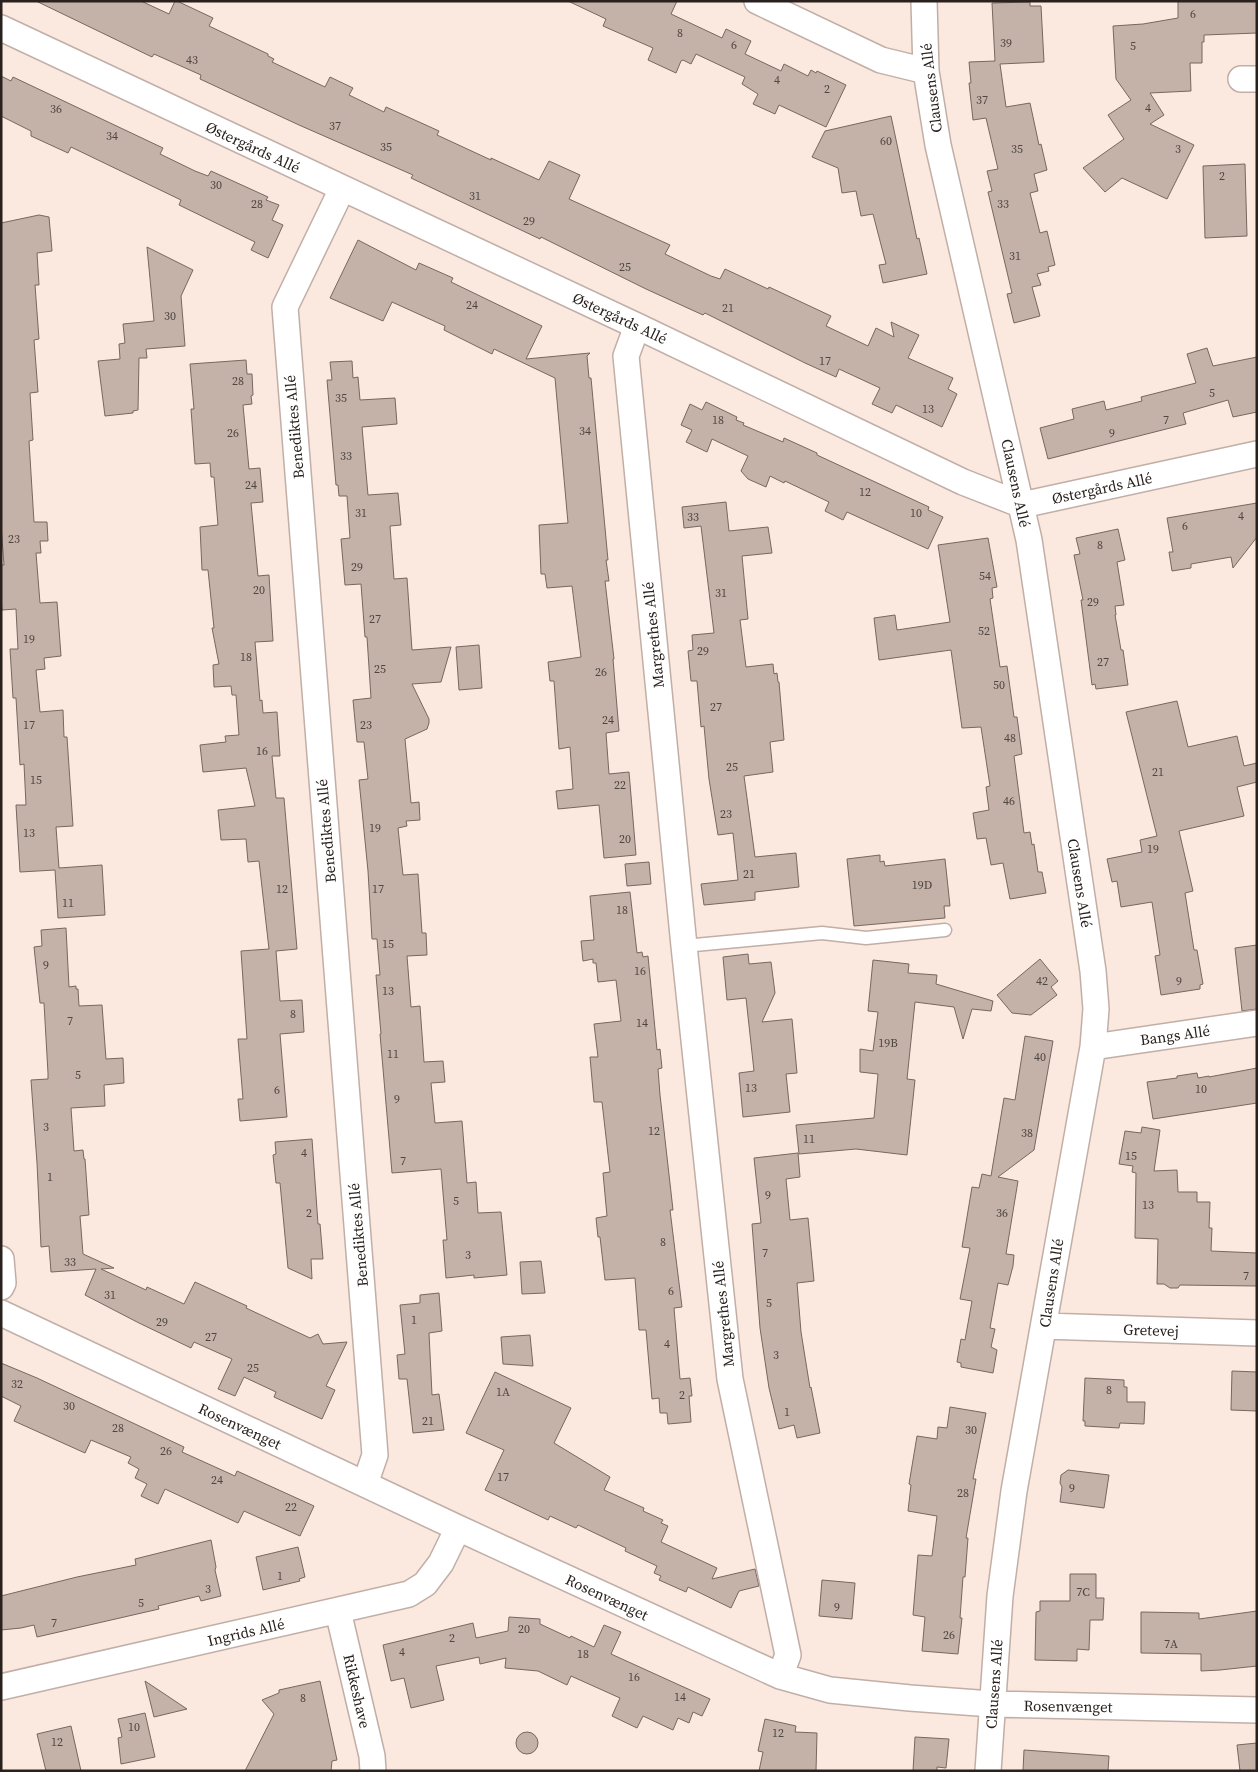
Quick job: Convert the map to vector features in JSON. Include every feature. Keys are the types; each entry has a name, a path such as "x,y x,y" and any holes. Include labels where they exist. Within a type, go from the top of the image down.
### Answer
{"street":[{"path":"757,1 881,60 926,71"},
{"name":"Clausens Allé","path":"924,1 926,71 938,145 1029,540 1093,971 1096,1009 1093,1047 1013,1500 1000,1596 988,1771"},
{"name":"Østergårds Allé","path":"1,28 637,326 963,482 1022,505 1257,454"},
{"name":"Benediktes Allé","path":"342,189 285,307 375,1455 365,1484"},
{"name":"Margrethes Allé","path":"637,326 626,356 684,946 730,1379 788,1655 780,1676"},
{"name":"Bangs Allé","path":"1093,1047 1257,1023"},
{"path":"1,1259 3,1283 1,1287"},
{"name":"Rosenvænget","path":"1,1313 458,1528 780,1676 830,1690 992,1704 1257,1710"},
{"name":"Gretevej","path":"1044,1326 1257,1332"},
{"name":"Ingrids Allé","path":"1,1687 408,1594 425,1584 441,1563 458,1528"},
{"name":"Rikkeshave","path":"338,1611 372,1756 373,1771"}],"lane":[{"path":"684,946 822,933 866,938 945,930"}],"building":[{"path":"36,1 141,1 169,14 175,1 177,1 213,18 209,26 268,54 268,56 274,59 272,62 325,87 330,77 353,88 349,95 384,112 386,107 439,131 437,135 491,160 491,158 539,180 549,161 580,175 569,199 670,245 665,254 711,276 720,279 725,269 768,289 769,287 831,316 826,326 868,346 876,328 894,337 891,322 919,335 908,358 953,378 948,389 957,394 942,427 896,405 892,413 872,404 880,388 839,369 836,377 805,363 705,313 703,315 646,289 541,237 540,239 411,178 413,175 200,79 201,75 154,54 152,57"},
{"path":"568,1 677,1 671,14 722,38 726,29 751,41 745,54 781,71 784,64 808,76 811,70 816,73 817,71 846,85 826,127 779,105 775,114 753,104 758,94 742,84 745,77 696,54 691,64 683,60 681,61 676,73 648,60 653,48 603,26 606,19"},
{"path":"1178,1 1257,1 1257,33 1204,35 1202,63 1190,63 1191,91 1150,93 1164,115 1150,124 1194,145 1167,199 1122,178 1105,192 1083,168 1124,139 1108,115 1131,100 1116,79 1113,26 1143,24 1178,18"},
{"path":"1030,2 1030,6 1041,6 1044,62 1000,64 1006,107 1030,103 1039,145 1041,144 1047,170 1034,174 1038,191 1030,193 1040,233 1047,231 1055,265 1048,267 1049,271 1037,274 1041,285 1032,287 1040,316 1014,323 1007,294 1012,293 988,192 992,191 987,171 998,169 986,118 973,120 969,62 995,61 992,3"},
{"path":"1,76 11,81 13,77 163,148 160,154 195,171 208,176 211,171 268,197 266,200 279,205 272,220 283,225 268,258 251,250 255,242 179,205 181,200 71,147 68,153 31,136 31,131 1,116"},
{"path":"891,116 917,239 919,238 927,274 883,283 879,265 886,264 873,214 861,216 856,191 842,193 838,168 812,157 825,131"},
{"path":"1245,164 1247,236 1205,238 1203,166"},
{"path":"39,215 49,217 52,251 37,253 39,285 35,285 39,339 34,340 38,392 30,393 33,440 29,441 34,522 47,522 48,541 40,541 41,553 36,553 40,603 57,602 61,656 44,658 45,669 36,670 40,712 63,710 64,737 67,737 73,826 56,827 59,868 102,865 105,915 58,918 55,870 20,872 16,805 26,805 24,764 20,765 16,698 13,698 10,649 18,649 16,609 2,610 1,598 1,565 4,565 1,525 1,223"},
{"path":"358,240 416,270 419,263 453,278 451,282 542,326 526,359 590,353 587,356 589,378 591,378 608,560 606,560 609,581 605,581 614,659 619,731 606,733 609,774 629,772 636,855 604,858 599,805 558,809 556,791 573,789 570,747 559,749 554,681 550,681 548,662 581,657 572,586 547,588 545,574 541,574 539,525 568,523 555,378 494,349 492,354 444,330 445,326 392,302 383,321 330,298"},
{"path":"147,247 193,270 181,296 185,346 146,349 147,358 139,358 138,410 133,411 133,413 105,416 98,361 120,359 119,344 125,343 123,324 154,321"},
{"path":"1207,348 1213,366 1257,357 1257,412 1233,417 1228,400 1183,413 1186,424 1048,459 1040,428 1074,419 1072,409 1104,401 1106,410 1142,401 1141,397 1196,383 1187,354"},
{"path":"246,360 247,374 252,374 253,395 251,396 252,404 243,405 249,469 260,468 263,502 251,503 258,576 269,575 273,641 255,642 260,701 262,700 263,713 277,712 280,756 272,756 276,798 284,798 297,949 276,951 280,1001 302,1000 304,1032 280,1034 287,1117 240,1121 238,1099 243,1099 238,1039 247,1039 241,951 269,949 259,861 248,862 246,839 221,840 218,810 255,806 246,768 203,772 200,745 226,742 225,736 239,735 236,695 232,695 231,686 214,687 213,665 219,664 212,628 214,628 208,570 202,570 200,527 218,525 214,477 211,477 210,463 195,464 191,409 194,409 190,364"},
{"path":"352,361 353,378 358,377 360,400 395,398 397,424 362,427 368,495 398,493 401,525 390,526 394,579 407,578 412,650 451,647 441,682 412,684 429,719 429,723 427,729 405,739 411,803 419,802 420,820 406,821 407,826 398,828 403,875 418,874 422,933 426,933 427,955 407,956 411,1007 420,1006 424,1062 443,1061 445,1082 431,1083 435,1123 462,1121 467,1183 476,1182 478,1213 501,1212 507,1275 474,1278 474,1275 446,1278 443,1240 447,1240 441,1169 392,1173 376,975 380,975 377,939 372,939 368,871 359,780 368,779 364,742 357,742 353,700 371,698 367,637 365,637 361,584 345,585 341,539 350,538 347,496 339,496 338,485 336,485 327,380 332,380 330,362"},
{"path":"706,402 737,417 736,420 744,423 743,425 783,442 784,438 929,507 928,510 943,517 928,549 847,512 843,520 825,511 829,502 785,481 784,483 770,476 766,487 748,479 741,471 748,456 712,439 707,452 686,442 692,430 681,425 690,404 702,410"},
{"path":"726,502 729,531 768,527 772,553 742,556 748,619 740,620 746,667 773,664 774,674 777,673 779,682 784,740 770,742 773,772 744,776 755,857 796,853 799,887 755,892 755,900 704,905 701,884 738,880 733,833 718,835 709,779 704,726 701,727 697,681 691,681 688,651 693,650 692,635 714,633 701,526 684,528 682,507"},
{"path":"1257,503 1257,537 1233,568 1231,557 1191,564 1191,568 1172,571 1169,552 1173,552 1167,518"},
{"path":"1118,529 1125,560 1117,562 1124,605 1115,606 1115,615 1128,685 1096,689 1095,684 1092,685 1081,600 1083,600 1074,555 1080,554 1076,538"},
{"path":"988,538 997,587 992,588 993,598 990,599 1000,667 1007,666 1014,717 1017,717 1022,754 1014,756 1024,833 1030,832 1032,845 1034,844 1038,872 1042,872 1046,893 1010,899 1003,863 991,865 986,838 977,839 973,813 989,810 986,787 990,786 981,727 962,728 951,650 879,660 874,618 895,615 897,630 950,622 938,545"},
{"path":"479,645 482,688 459,690 456,647"},
{"path":"1177,701 1188,747 1237,736 1244,766 1257,763 1257,782 1237,787 1244,816 1179,831 1193,891 1185,893 1194,950 1197,950 1203,984 1200,985 1200,989 1161,995 1155,956 1160,955 1152,902 1121,907 1117,881 1112,882 1107,859 1142,852 1140,840 1157,836 1126,712"},
{"path":"880,855 880,862 884,861 885,866 945,859 950,906 944,906 945,918 854,926 847,859"},
{"path":"649,862 651,884 627,886 625,864"},
{"path":"630,892 637,953 642,952 643,957 648,956 657,1050 660,1049 662,1068 658,1069 660,1095 673,1210 670,1210 682,1307 674,1308 680,1379 690,1378 692,1396 689,1396 691,1422 668,1424 667,1413 660,1413 659,1398 652,1399 646,1330 639,1330 635,1278 605,1280 600,1237 598,1237 596,1218 607,1216 603,1173 610,1172 602,1102 594,1102 590,1057 598,1057 594,1024 621,1021 616,980 598,982 596,963 593,963 593,959 583,961 581,941 594,940 590,896"},
{"path":"66,928 69,987 76,986 76,989 78,989 79,1006 102,1005 106,1059 123,1058 124,1083 104,1085 105,1106 71,1108 74,1151 83,1150 85,1159 89,1215 80,1216 83,1254 114,1268 101,1269 146,1290 147,1287 184,1304 195,1282 310,1338 318,1334 323,1344 347,1342 326,1386 335,1390 322,1419 274,1397 276,1392 244,1377 235,1396 218,1389 232,1359 194,1342 191,1348 85,1295 96,1269 51,1272 49,1246 41,1247 31,1080 48,1079 44,1003 40,1003 34,947 42,946 41,930"},
{"path":"1257,945 1257,1009 1242,1011 1235,948"},
{"path":"748,954 749,964 771,962 775,993 762,1022 792,1019 797,1073 786,1074 790,1112 743,1117 739,1073 754,1071 746,998 727,1000 723,957"},
{"path":"1040,959 1058,981 1051,987 1057,995 1031,1015 1012,1013 997,995"},
{"path":"873,960 909,964 908,973 937,975 936,984 993,1001 991,1011 972,1009 963,1039 954,1007 915,1002 907,1079 915,1080 907,1155 856,1149 799,1154 796,1125 874,1118 878,1074 860,1072 860,1049 873,1051 878,1012 868,1011"},
{"path":"1025,1036 1053,1041 1034,1150 998,1177 1018,1181 1006,1254 1014,1255 1013,1266 1008,1285 998,1283 990,1328 995,1329 991,1347 997,1350 993,1373 961,1367 961,1363 957,1362 961,1339 965,1340 972,1301 960,1299 970,1248 962,1247 972,1187 979,1188 982,1174 991,1176 1004,1098 1015,1100"},
{"path":"1257,1068 1257,1103 1153,1119 1147,1082 1197,1073 1198,1078 1209,1077"},
{"path":"1142,1127 1160,1130 1154,1171 1177,1170 1178,1192 1197,1192 1197,1202 1210,1202 1209,1228 1212,1228 1211,1251 1257,1253 1257,1286 1180,1285 1178,1288 1170,1288 1164,1284 1157,1284 1158,1239 1135,1238 1136,1173 1132,1172 1133,1166 1119,1164 1125,1131 1141,1133"},
{"path":"312,1139 318,1224 320,1224 323,1259 311,1259 312,1279 288,1268 280,1183 276,1183 273,1155 276,1154 275,1142"},
{"path":"798,1153 800,1177 786,1179 790,1220 808,1218 814,1281 797,1283 801,1332 810,1388 820,1433 797,1438 794,1425 779,1429 769,1388 760,1328 752,1224 761,1223 754,1158"},
{"path":"541,1261 545,1293 522,1294 520,1262"},
{"path":"439,1293 442,1331 429,1333 432,1395 439,1394 444,1430 413,1433 407,1379 399,1379 397,1355 405,1354 400,1305 420,1303 420,1295"},
{"path":"530,1335 533,1366 503,1364 501,1337"},
{"path":"1,1363 184,1447 182,1452 235,1476 237,1471 314,1506 300,1536 244,1511 238,1523 165,1489 158,1504 141,1496 147,1484 135,1478 139,1469 128,1463 131,1457 91,1440 85,1453 14,1421 21,1406 1,1396"},
{"path":"1232,1371 1257,1372 1257,1411 1231,1410"},
{"path":"495,1372 571,1408 554,1443 610,1477 604,1490 644,1508 643,1511 663,1520 661,1523 668,1526 661,1542 717,1568 712,1579 755,1569 759,1586 739,1591 731,1608 688,1587 686,1592 659,1580 661,1576 654,1573 657,1566 625,1551 626,1548 578,1525 576,1528 550,1516 548,1520 485,1490 504,1450 466,1433"},
{"path":"1085,1378 1124,1380 1124,1387 1127,1387 1127,1402 1145,1402 1144,1424 1120,1423 1119,1428 1085,1426 1085,1421 1083,1421"},
{"path":"950,1407 986,1413 973,1479 976,1479 966,1538 968,1538 965,1577 963,1577 960,1618 962,1618 958,1654 922,1651 925,1617 913,1615 918,1555 932,1556 937,1516 908,1511 911,1485 909,1484 917,1436 937,1439 938,1427 947,1428"},
{"path":"1068,1470 1109,1475 1104,1508 1060,1502 1061,1475"},
{"path":"211,1540 221,1596 201,1601 199,1596 158,1606 159,1609 37,1637 34,1625 1,1630 1,1596 77,1577 136,1565 135,1559"},
{"path":"298,1547 305,1577 299,1579 300,1581 263,1590 256,1557"},
{"path":"1070,1574 1096,1574 1096,1598 1104,1598 1103,1620 1090,1620 1089,1650 1077,1649 1077,1661 1035,1660 1036,1612 1040,1611 1040,1601 1070,1601"},
{"path":"822,1580 855,1583 852,1619 819,1616"},
{"path":"1257,1611 1257,1666 1201,1671 1201,1654 1141,1653 1141,1612 1199,1613 1199,1619"},
{"path":"509,1617 540,1619 540,1624 594,1647 604,1625 621,1632 611,1654 710,1699 702,1716 693,1712 689,1723 678,1718 673,1730 643,1716 637,1728 612,1716 620,1698 571,1676 567,1685 538,1671 505,1668 506,1658 480,1664 479,1657 436,1666 444,1700 411,1708 404,1678 391,1681 383,1645 473,1623 476,1638 508,1631"},
{"path":"145,1681 187,1709 154,1717"},
{"path":"320,1681 337,1760 332,1761 331,1771 245,1771 274,1714 262,1700 279,1693 279,1690"},
{"path":"145,1713 155,1757 121,1764 118,1738 122,1737 118,1719"},
{"path":"765,1719 796,1726 795,1732 817,1733 816,1771 759,1771 763,1752 758,1751"},
{"path":"71,1726 81,1771 46,1771 37,1734"},
{"path":"527,1732 535,1735 538,1743 535,1751 527,1754 519,1751 516,1743 519,1735"},
{"path":"915,1737 949,1739 946,1768 937,1767 937,1771 913,1771"},
{"path":"1257,1743 1257,1771 1240,1771 1237,1745"},
{"path":"1024,1750 1109,1756 1108,1771 1023,1771"}]}
